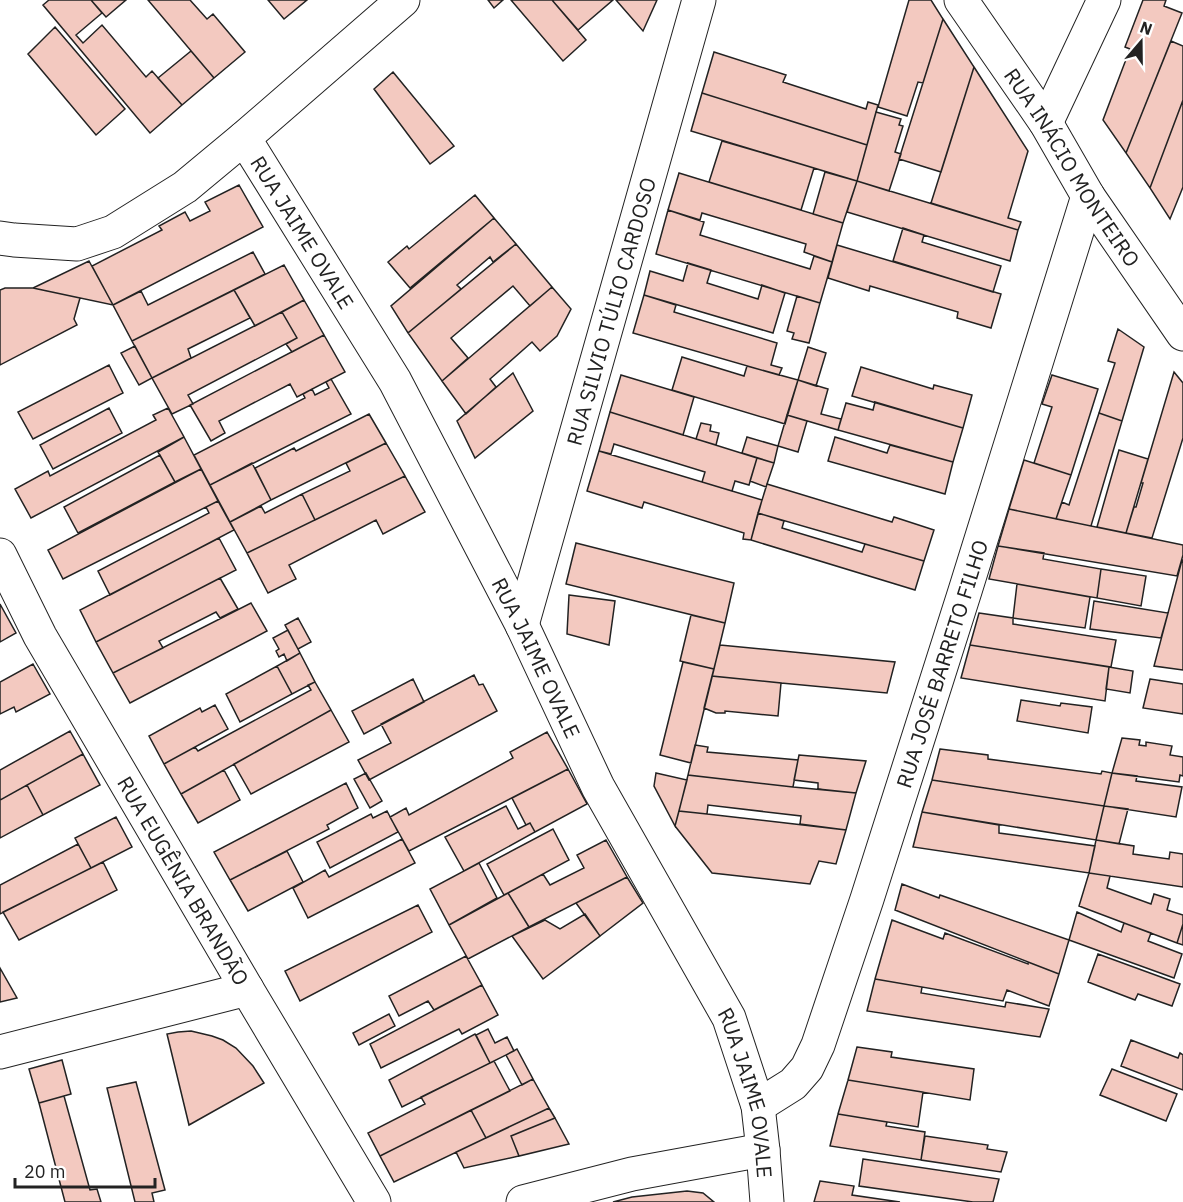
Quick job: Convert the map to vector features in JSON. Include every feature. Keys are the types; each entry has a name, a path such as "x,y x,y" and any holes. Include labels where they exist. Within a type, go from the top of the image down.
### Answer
{"street":[{"path":"0,238 77,244 113,232 185,187 403,0"},
{"name":"RUA SILVIO TÚLIO CARDOSO","path":"522,625 699,0"},
{"name":"RUA INÁCIO MONTEIRO","path":"961,0 1046,123 1088,196 1183,334"},
{"path":"1046,123 1104,0"},
{"name":"RUA JAIME OVALE","path":"244,138 396,381 522,625 598,787 729,1018 758,1106 766,1202"},
{"name":"RUA JOSÉ BARRETO FILHO","path":"758,1106 793,1084 807,1068 818,1044 958,614 1088,196"},
{"name":"RUA EUGÊNIA BRANDÃO","path":"0,555 40,636 374,1202"},
{"path":"0,1052 247,989"},
{"path":"523,1202 632,1174 763,1150"}],"building":[{"path":"49,0 91,0 102,13 76,35 83,43 102,25 146,77 152,71 182,105 150,133 43,5"},
{"path":"91,0 126,0 106,17"},
{"path":"148,0 190,0 207,19 213,14 245,52 214,78"},
{"path":"268,0 307,0 284,19"},
{"path":"488,0 503,0 494,8"},
{"path":"511,0 552,0 586,40 563,61"},
{"path":"552,0 613,0 578,30"},
{"path":"616,0 657,0 643,31"},
{"path":"909,0 931,0 943,19 923,83 918,82 907,116 878,107"},
{"path":"1143,0 1166,0 1164,6 1182,13 1126,153 1103,120 1130,49 1125,47"},
{"path":"943,19 974,67 941,172 899,159"},
{"path":"55,27 125,109 96,135 28,54"},
{"path":"1171,41 1183,46 1183,100 1150,188 1126,153"},
{"path":"191,51 214,78 182,105 158,78"},
{"path":"714,52 786,75 783,82 866,109 868,102 878,105 867,145 702,93"},
{"path":"974,67 1028,151 1008,218 1021,222 1018,230 931,203"},
{"path":"393,72 454,146 430,164 374,89"},
{"path":"702,93 867,145 857,181 691,131"},
{"path":"1183,100 1183,187 1170,219 1150,188"},
{"path":"876,112 901,119 899,125 903,126 895,152 901,154 889,191 857,181"},
{"path":"722,141 814,168 801,210 709,182"},
{"path":"825,172 857,181 843,223 813,214"},
{"path":"679,173 843,223 832,262 804,252 806,244 702,213 700,220 668,210"},
{"path":"857,181 1018,230 1010,261 847,212"},
{"path":"239,185 263,227 113,305 92,266 162,230 159,226 185,212 190,221 210,211 205,202"},
{"path":"475,195 494,218 410,288 388,262 407,246 409,249"},
{"path":"668,210 704,222 700,235 810,269 814,256 832,262 820,303 656,254"},
{"path":"494,218 516,244 493,262 490,257 457,285 461,289 408,333 391,306"},
{"path":"903,228 924,235 922,242 1001,266 993,292 893,261"},
{"path":"516,244 552,287 530,306 513,286 451,338 468,358 442,381 408,333"},
{"path":"837,245 1001,294 991,328 957,318 958,312 870,286 869,291 828,278"},
{"path":"253,252 265,274 132,341 113,305 141,291 148,305"},
{"path":"89,261 113,305 33,288"},
{"path":"688,263 711,270 707,283 758,299 762,285 785,293 773,333 644,295 650,271 683,281"},
{"path":"284,265 304,300 255,326 234,290"},
{"path":"552,287 571,309 557,336 540,351 532,342 490,379 496,387 466,414 442,381"},
{"path":"33,288 80,298 74,319 77,325 0,365 0,290"},
{"path":"234,290 250,318 188,349 191,358 152,378 132,341"},
{"path":"644,295 676,305 674,312 777,343 771,365 782,368 779,375 633,333"},
{"path":"797,296 820,303 809,343 792,339 794,333 787,331"},
{"path":"304,300 324,335 292,352 286,344 297,338 282,312"},
{"path":"282,312 297,338 188,395 193,404 172,414 152,378"},
{"path":"1118,329 1144,347 1122,421 1099,413 1115,363 1108,361"},
{"path":"324,335 345,372 297,397 290,384 219,421 225,433 211,441 190,405"},
{"path":"135,346 152,378 139,385 121,353"},
{"path":"808,347 826,353 816,386 798,380"},
{"path":"682,357 744,376 747,366 798,380 785,424 672,390"},
{"path":"109,365 123,393 33,439 18,412"},
{"path":"861,367 933,389 934,385 972,395 963,428 852,396"},
{"path":"1174,372 1183,383 1183,438 1152,538 1126,533 1134,507 1136,507"},
{"path":"513,373 533,411 475,458 457,421"},
{"path":"621,375 694,397 683,435 610,412"},
{"path":"1052,375 1098,389 1071,475 1034,463 1052,407 1042,404"},
{"path":"331,379 351,414 210,485 194,455 305,398 303,394 312,389 315,395 329,388 326,382"},
{"path":"798,380 828,389 821,414 841,419 838,430 787,415"},
{"path":"875,402 963,428 953,462 838,430 846,403 873,410"},
{"path":"109,408 122,433 53,469 40,445"},
{"path":"168,408 184,437 31,518 15,489 48,471 50,476 156,420 153,415"},
{"path":"610,412 757,458 749,485 735,481 732,491 702,482 705,472 614,444 611,454 599,451"},
{"path":"1099,413 1122,421 1091,526 1056,519 1062,502 1069,505"},
{"path":"369,414 386,443 271,500 255,468 294,448 296,451"},
{"path":"787,415 807,421 798,452 778,446"},
{"path":"701,423 711,425 710,431 719,433 716,445 696,439"},
{"path":"184,437 201,469 175,482 158,452"},
{"path":"747,437 778,446 774,463 742,453"},
{"path":"835,437 887,453 890,445 953,462 945,494 828,461"},
{"path":"386,443 405,476 315,520 302,494 350,471 346,463"},
{"path":"1119,450 1148,459 1126,533 1097,527"},
{"path":"599,451 762,500 751,540 743,539 744,533 644,502 642,508 587,491"},
{"path":"160,455 175,482 78,533 64,507"},
{"path":"757,458 774,463 766,487 750,481"},
{"path":"1024,460 1071,475 1056,519 1009,509"},
{"path":"252,463 271,500 230,522 210,485"},
{"path":"201,469 218,501 63,579 48,550"},
{"path":"405,476 425,512 383,534 376,520 289,565 296,579 268,593 247,553"},
{"path":"767,484 892,522 894,517 934,530 924,561 758,513"},
{"path":"302,494 315,520 247,553 230,522 261,506 265,513"},
{"path":"218,501 234,530 110,595 98,571 209,513 206,507"},
{"path":"1009,509 1183,545 1183,555 1177,576 998,546"},
{"path":"758,513 784,521 782,528 862,552 865,544 924,561 915,590 751,540"},
{"path":"219,538 236,570 96,642 80,610"},
{"path":"576,543 734,583 725,623 566,584"},
{"path":"998,546 1044,553 1043,559 1101,569 1097,598 989,579"},
{"path":"1183,560 1183,670 1154,666"},
{"path":"1101,569 1146,576 1141,606 1097,598"},
{"path":"220,578 238,609 220,618 216,612 159,641 163,648 113,673 96,642"},
{"path":"1017,584 1090,597 1085,628 1013,618"},
{"path":"569,595 615,601 609,645 567,634"},
{"path":"1094,601 1168,613 1161,638 1090,629"},
{"path":"251,603 267,631 130,703 113,673"},
{"path":"0,604 16,633 0,642"},
{"path":"979,613 1013,618 1013,624 1116,640 1111,667 970,645"},
{"path":"691,615 725,623 714,669 680,661"},
{"path":"298,618 311,642 298,649 285,625"},
{"path":"288,630 300,653 287,661 284,654 279,657 276,651 279,649 273,638"},
{"path":"720,645 895,662 887,693 712,676"},
{"path":"970,645 1109,667 1105,701 961,678"},
{"path":"300,653 315,682 292,694 277,666"},
{"path":"683,662 714,669 691,763 660,755"},
{"path":"33,664 50,694 16,712 14,707 0,714 0,682"},
{"path":"277,666 292,694 240,722 226,694"},
{"path":"1109,667 1133,671 1130,693 1106,689"},
{"path":"474,675 479,685 483,684 497,711 369,780 358,760 391,743 381,724"},
{"path":"712,676 781,683 778,716 725,711 725,713 716,713 704,708"},
{"path":"413,679 424,702 364,734 352,711"},
{"path":"1150,679 1183,684 1183,714 1143,708"},
{"path":"315,682 331,710 181,794 164,764 195,747 198,751 311,690 308,685"},
{"path":"1021,700 1060,706 1061,703 1092,707 1088,733 1017,721"},
{"path":"215,705 228,729 164,764 149,736 200,708 202,712"},
{"path":"331,710 349,742 251,794 234,764"},
{"path":"70,731 83,754 0,800 0,770"},
{"path":"547,732 568,769 409,851 390,817 406,808 409,815 513,758 510,752"},
{"path":"1122,738 1140,740 1139,745 1146,746 1146,742 1172,746 1170,755 1183,757 1183,776 1180,775 1179,782 1112,773"},
{"path":"695,745 708,747 707,752 798,760 793,787 688,775"},
{"path":"940,749 988,755 988,759 1101,774 1102,771 1112,773 1104,806 932,780"},
{"path":"83,754 100,785 43,815 27,785"},
{"path":"799,755 866,761 856,793 818,789 818,783 794,780"},
{"path":"568,769 587,804 535,832 530,823 526,825 512,798"},
{"path":"224,770 240,800 198,823 181,794"},
{"path":"366,773 382,801 370,808 354,779"},
{"path":"656,773 687,780 675,826 654,786"},
{"path":"1112,773 1137,776 1136,781 1182,787 1176,817 1104,806"},
{"path":"688,775 856,793 846,830 800,824 801,816 708,805 707,814 679,811"},
{"path":"932,780 1104,806 1096,840 922,812"},
{"path":"346,783 358,808 327,825 329,829 230,880 214,852"},
{"path":"27,785 43,815 0,838 0,800"},
{"path":"506,806 518,829 530,823 535,832 464,871 445,837"},
{"path":"1104,806 1128,809 1119,844 1096,840"},
{"path":"387,811 398,832 330,868 317,842 371,814 373,818"},
{"path":"679,811 846,830 836,864 819,861 810,884 712,873 675,826"},
{"path":"922,812 999,825 999,833 1095,846 1089,873 913,847"},
{"path":"116,817 132,847 91,868 75,838"},
{"path":"553,829 569,860 504,895 487,864"},
{"path":"402,839 415,863 308,918 293,888 325,870 329,877"},
{"path":"606,840 627,877 529,927 508,893 543,874 550,885 584,868 577,855"},
{"path":"1096,840 1134,846 1133,854 1169,859 1170,852 1183,854 1183,887 1089,873"},
{"path":"78,844 91,868 0,914 0,885"},
{"path":"287,851 303,882 248,911 230,880"},
{"path":"103,862 117,890 19,940 3,912"},
{"path":"479,863 497,898 449,925 430,889"},
{"path":"1089,873 1110,876 1107,888 1151,904 1154,894 1170,899 1167,910 1183,915 1183,924 1177,943 1079,906"},
{"path":"627,877 643,903 600,936 576,903"},
{"path":"902,884 1069,940 1059,974 895,910"},
{"path":"508,893 529,927 468,959 449,925"},
{"path":"418,905 432,932 300,1001 285,971"},
{"path":"1077,912 1121,932 1124,923 1151,933 1148,941 1182,954 1174,978 1069,940"},
{"path":"585,914 600,936 543,979 512,936 545,920 560,929"},
{"path":"892,920 943,939 945,933 1059,974 1049,1006 1007,990 1003,1001 875,979"},
{"path":"1183,924 1183,945 1177,943"},
{"path":"1098,954 1180,984 1172,1006 1138,994 1135,1000 1088,982"},
{"path":"466,956 482,985 434,1010 428,1001 399,1016 389,996"},
{"path":"0,968 17,998 0,1002"},
{"path":"875,979 922,987 921,993 1005,1007 1006,1002 1049,1009 1040,1037 867,1011"},
{"path":"482,985 498,1015 462,1034 459,1029 381,1068 370,1044"},
{"path":"389,1014 395,1026 359,1045 353,1033"},
{"path":"488,1029 495,1043 507,1037 514,1051 490,1063 476,1035"},
{"path":"191,1031 223,1040 236,1048 253,1066 264,1083 189,1125 167,1034"},
{"path":"475,1034 490,1063 402,1107 389,1080"},
{"path":"1131,1040 1178,1058 1180,1053 1183,1055 1183,1090 1121,1066"},
{"path":"857,1047 892,1052 891,1057 974,1069 970,1100 848,1080"},
{"path":"517,1049 533,1079 522,1085 506,1055"},
{"path":"62,1060 71,1094 39,1103 29,1069"},
{"path":"494,1061 510,1091 380,1156 368,1133 425,1104 421,1097"},
{"path":"1112,1069 1177,1094 1166,1121 1100,1095"},
{"path":"533,1079 549,1108 486,1138 471,1110"},
{"path":"848,1080 923,1092 918,1127 838,1114"},
{"path":"136,1082 165,1190 152,1193 154,1202 135,1202 107,1088"},
{"path":"64,1096 90,1190 97,1189 101,1202 65,1202 39,1103"},
{"path":"549,1108 555,1118 511,1136 519,1156 464,1168 456,1152"},
{"path":"471,1110 486,1138 394,1182 380,1156"},
{"path":"838,1114 887,1122 886,1126 925,1132 921,1160 830,1146"},
{"path":"555,1118 569,1144 519,1156 511,1136"},
{"path":"925,1136 988,1145 987,1149 1007,1152 1001,1172 921,1160"},
{"path":"863,1159 999,1179 993,1202 973,1202 859,1186"},
{"path":"820,1181 854,1186 852,1195 900,1202 814,1202"},
{"path":"687,1191 703,1193 714,1202 613,1202 632,1197"}]}
